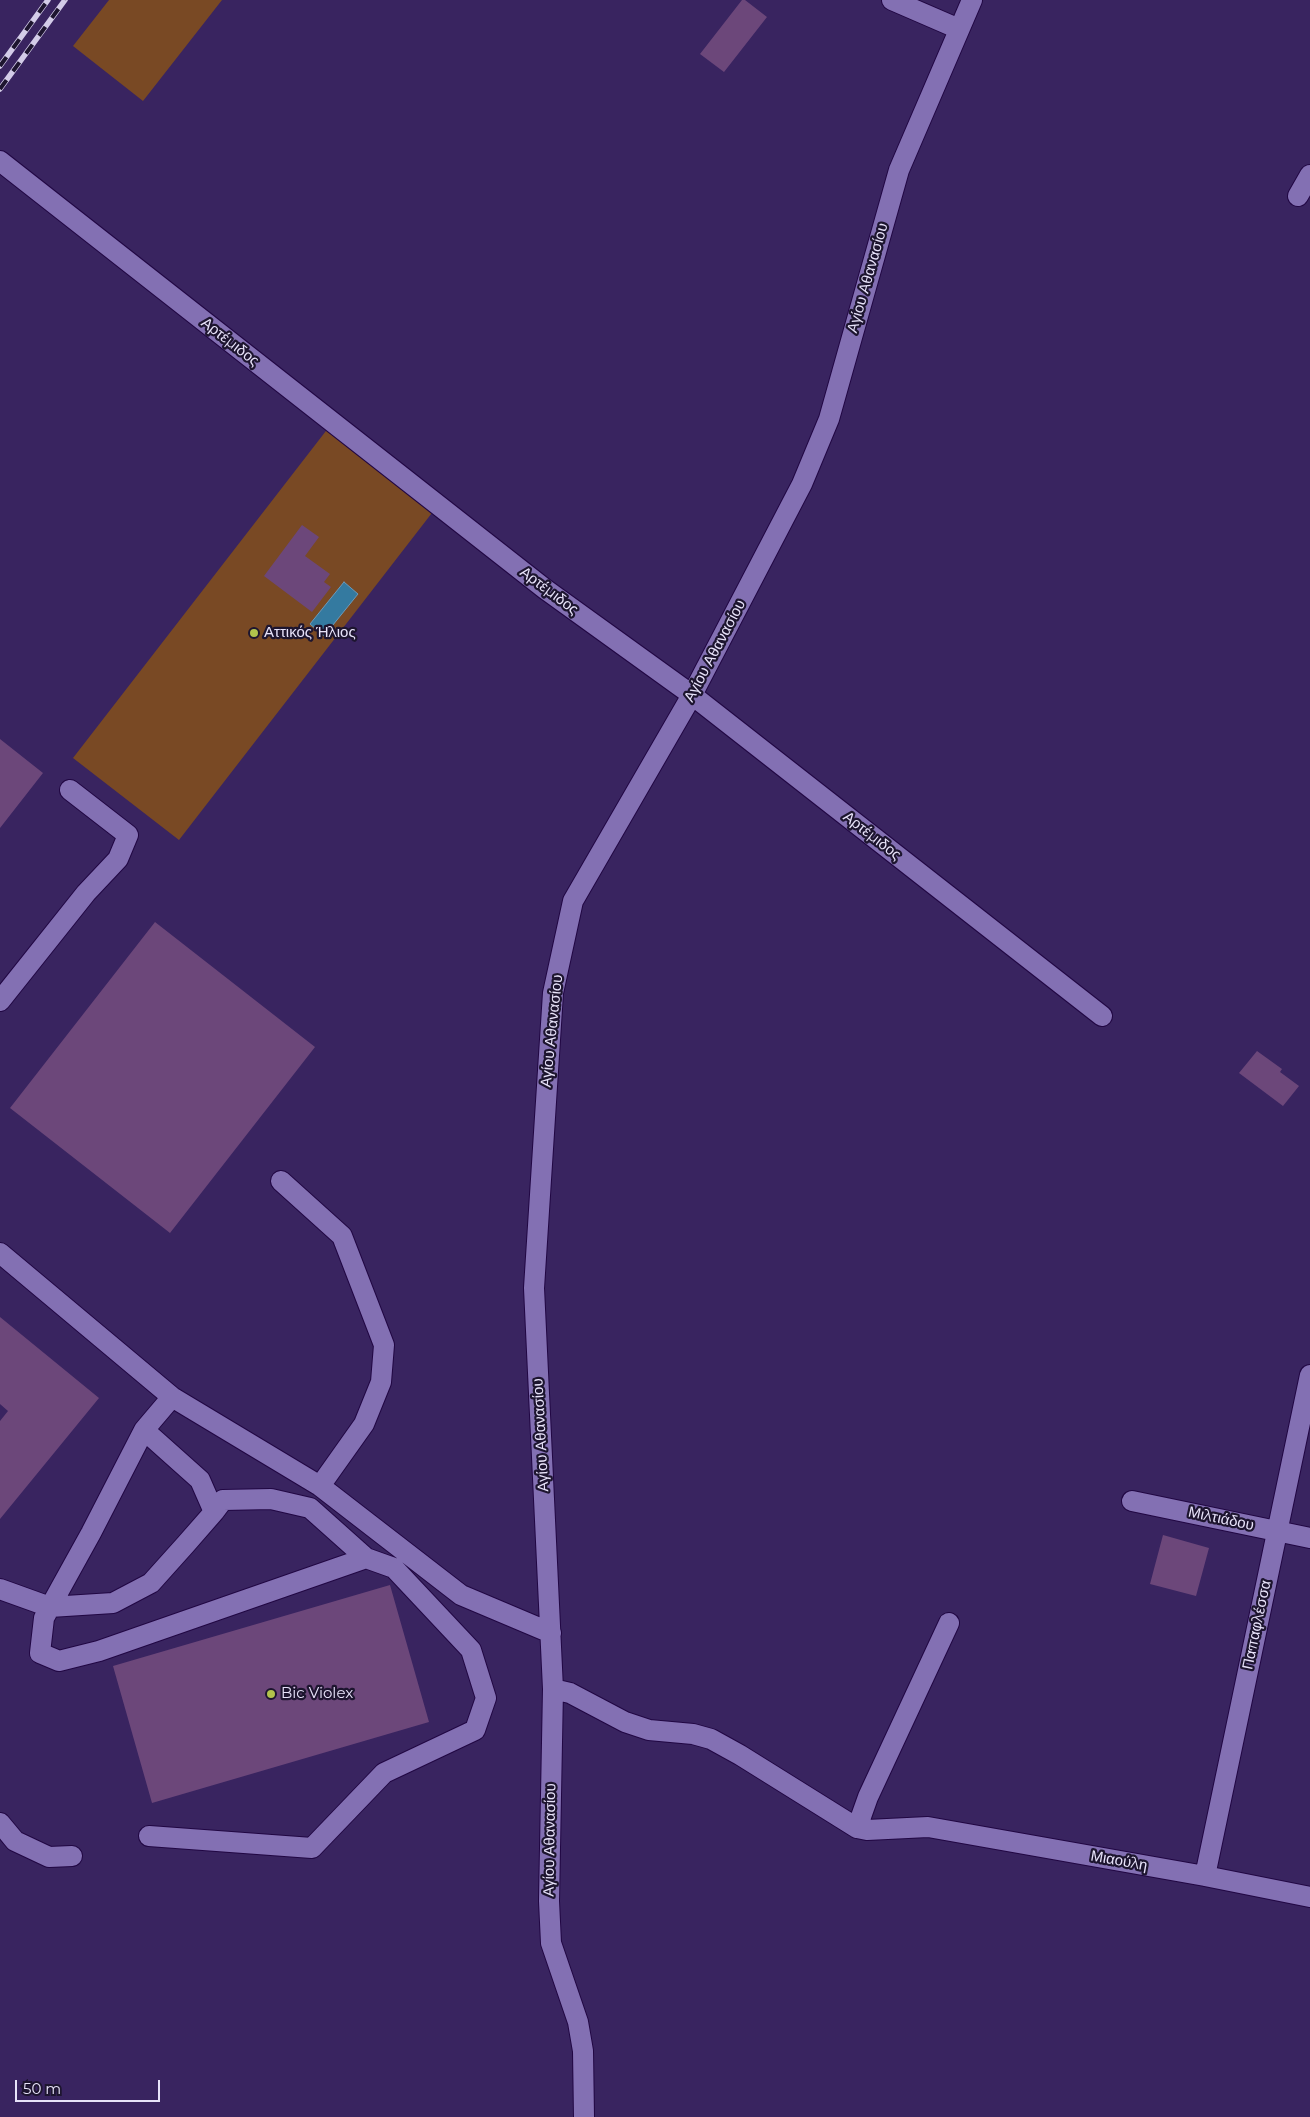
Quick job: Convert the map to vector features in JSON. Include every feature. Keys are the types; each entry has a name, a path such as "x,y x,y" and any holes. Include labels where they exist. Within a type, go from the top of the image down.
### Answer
{"street":[{"path":"892,0 959,29"},
{"name":"Αγίου Αθανασίου","path":"584,2117 584,2051 578,2022 551,1944 549,1901 553,1689 534,1288 553,993 573,901 692,695 802,484 829,418 899,170 972,0"},
{"name":"Αρτέμιδος","path":"0,161 545,589 692,695 1102,1016"},
{"path":"1298,196 1310,175"},
{"path":"0,1001 86,893 118,859 128,835 70,790"},
{"path":"281,1182 342,1236 384,1345 381,1382 364,1424 320,1486"},
{"path":"0,1253 172,1397 320,1486 461,1595 551,1632"},
{"name":"Παπαφλέσσα","path":"1205,1876 1310,1375"},
{"path":"172,1397 144,1430 44,1618 40,1654 58,1661 99,1651 366,1558"},
{"path":"144,1430 200,1480 214,1512"},
{"path":"0,1589 50,1607 113,1603 151,1583 223,1500 272,1499 310,1508 366,1558 394,1568 470,1650 486,1698 475,1730 384,1773 312,1848 149,1836"},
{"name":"Μιλτιάδου","path":"1132,1501 1310,1538"},
{"path":"553,1689 570,1693 626,1722 648,1730 693,1734 711,1739 858,1828 868,1797 949,1623"},
{"path":"0,1823 15,1841 49,1857 72,1856"},
{"name":"Μιαούλη","path":"858,1828 868,1830 928,1827 1205,1876 1310,1898"}],"shaded area":[{"path":"109,0 222,0 143,101 73,46"},
{"name":"Αττικός Ήλιος","path":"329,427 435,509 179,840 73,758"}],"water":[{"path":"344,582 358,594 324,636 310,624"}],"building":[{"path":"742,0 745,0 767,17 724,72 700,54"},
{"path":"302,525 319,537 305,556 330,574 324,582 331,587 312,612 264,576"},
{"path":"0,739 43,773 0,828"},
{"path":"155,922 315,1047 170,1233 10,1108"},
{"path":"1257,1051 1282,1069 1280,1072 1299,1086 1283,1106 1239,1073"},
{"path":"0,1317 99,1398 0,1519 0,1421 8,1411 0,1404"},
{"path":"1163,1535 1209,1548 1196,1596 1150,1584"},
{"name":"Bic Violex","path":"390,1585 429,1722 152,1803 113,1666"}],"railway":[{"path":"0,66 48,0"},
{"path":"0,89 65,0"}],"place":[{"name":"Αττικός Ήλιος","path":"254,633"},
{"name":"Bic Violex","path":"271,1694"}]}
